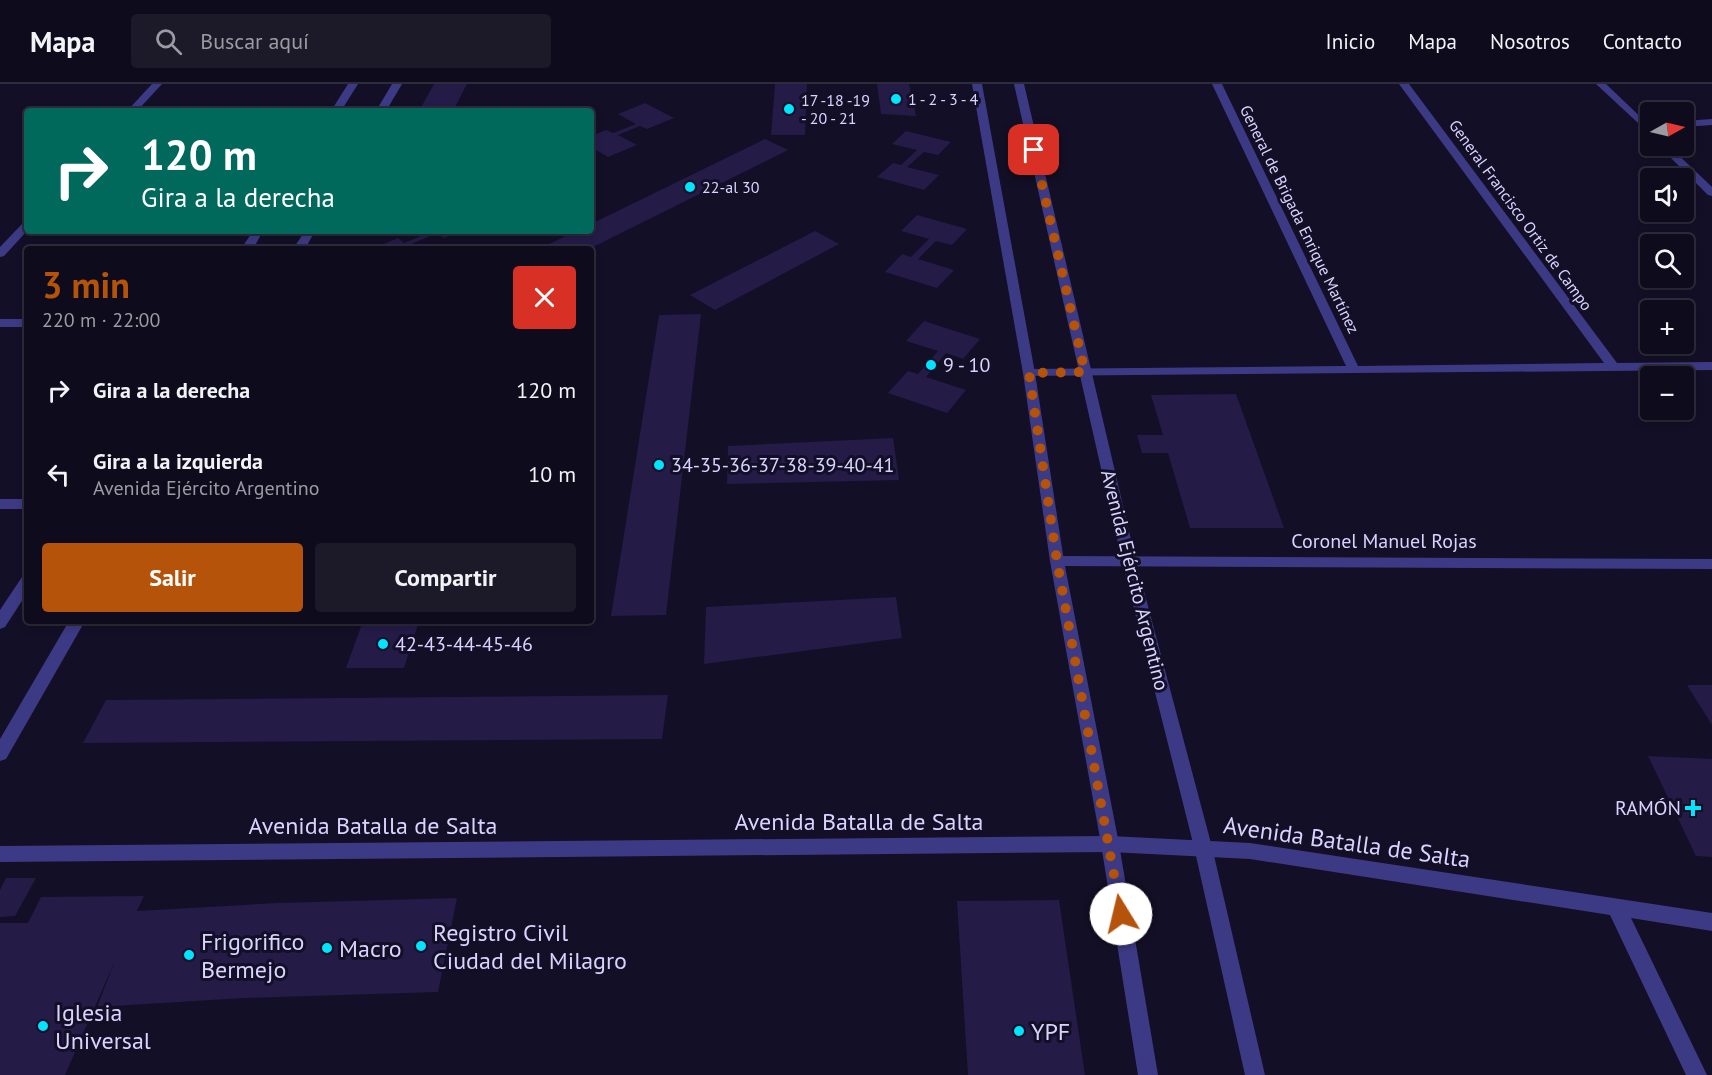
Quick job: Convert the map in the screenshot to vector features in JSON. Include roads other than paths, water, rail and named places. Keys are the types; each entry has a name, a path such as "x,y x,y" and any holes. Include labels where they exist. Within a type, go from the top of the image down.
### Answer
{"street":[{"path":"135,108 158,84"},
{"path":"338,108 353,84"},
{"path":"383,108 397,84"},
{"path":"977,84 1029,373 1057,561 1110,844 1148,1075"},
{"name":"Avenida Ejército Argentino","path":"1019,84 1129,561 1203,847 1255,1075"},
{"name":"General de Brigada Enrique Martínez","path":"1217,84 1353,368"},
{"name":"General Francisco Ortiz de Campo","path":"1404,84 1612,365"},
{"path":"1601,84 1640,121"},
{"path":"1694,124 1712,123"},
{"path":"1674,156 1712,193"},
{"path":"0,254 24,228"},
{"path":"0,323 24,323"},
{"path":"1029,373 1612,365 1712,366"},
{"path":"0,504 24,504"},
{"name":"Coronel Manuel Rojas","path":"1057,561 1712,564"},
{"path":"0,623 24,586"},
{"path":"0,754 75,624"},
{"name":"Avenida Batalla de Salta","path":"0,854 1110,844 1203,847 1250,851 1712,922"},
{"path":"1617,909 1697,1075"}],"place":[{"name":"1 - 2 - 3 - 4","path":"896,99"},
{"name":"17 -18 -19 - 20 - 21","path":"789,109"},
{"name":"22-al 30","path":"690,187"},
{"name":"9 - 10","path":"931,365"},
{"name":"34-35-36-37-38-39-40-41","path":"659,465"},
{"name":"42-43-44-45-46","path":"383,644"},
{"name":"RAMÓN","path":"1693,808"},
{"name":"Registro Civil Ciudad del Milagro","path":"421,946"},
{"name":"Macro","path":"327,948"},
{"name":"Frigorifico Bermejo","path":"189,955"},
{"name":"Iglesia Universal","path":"43,1026"},
{"name":"YPF","path":"1019,1031"}]}
